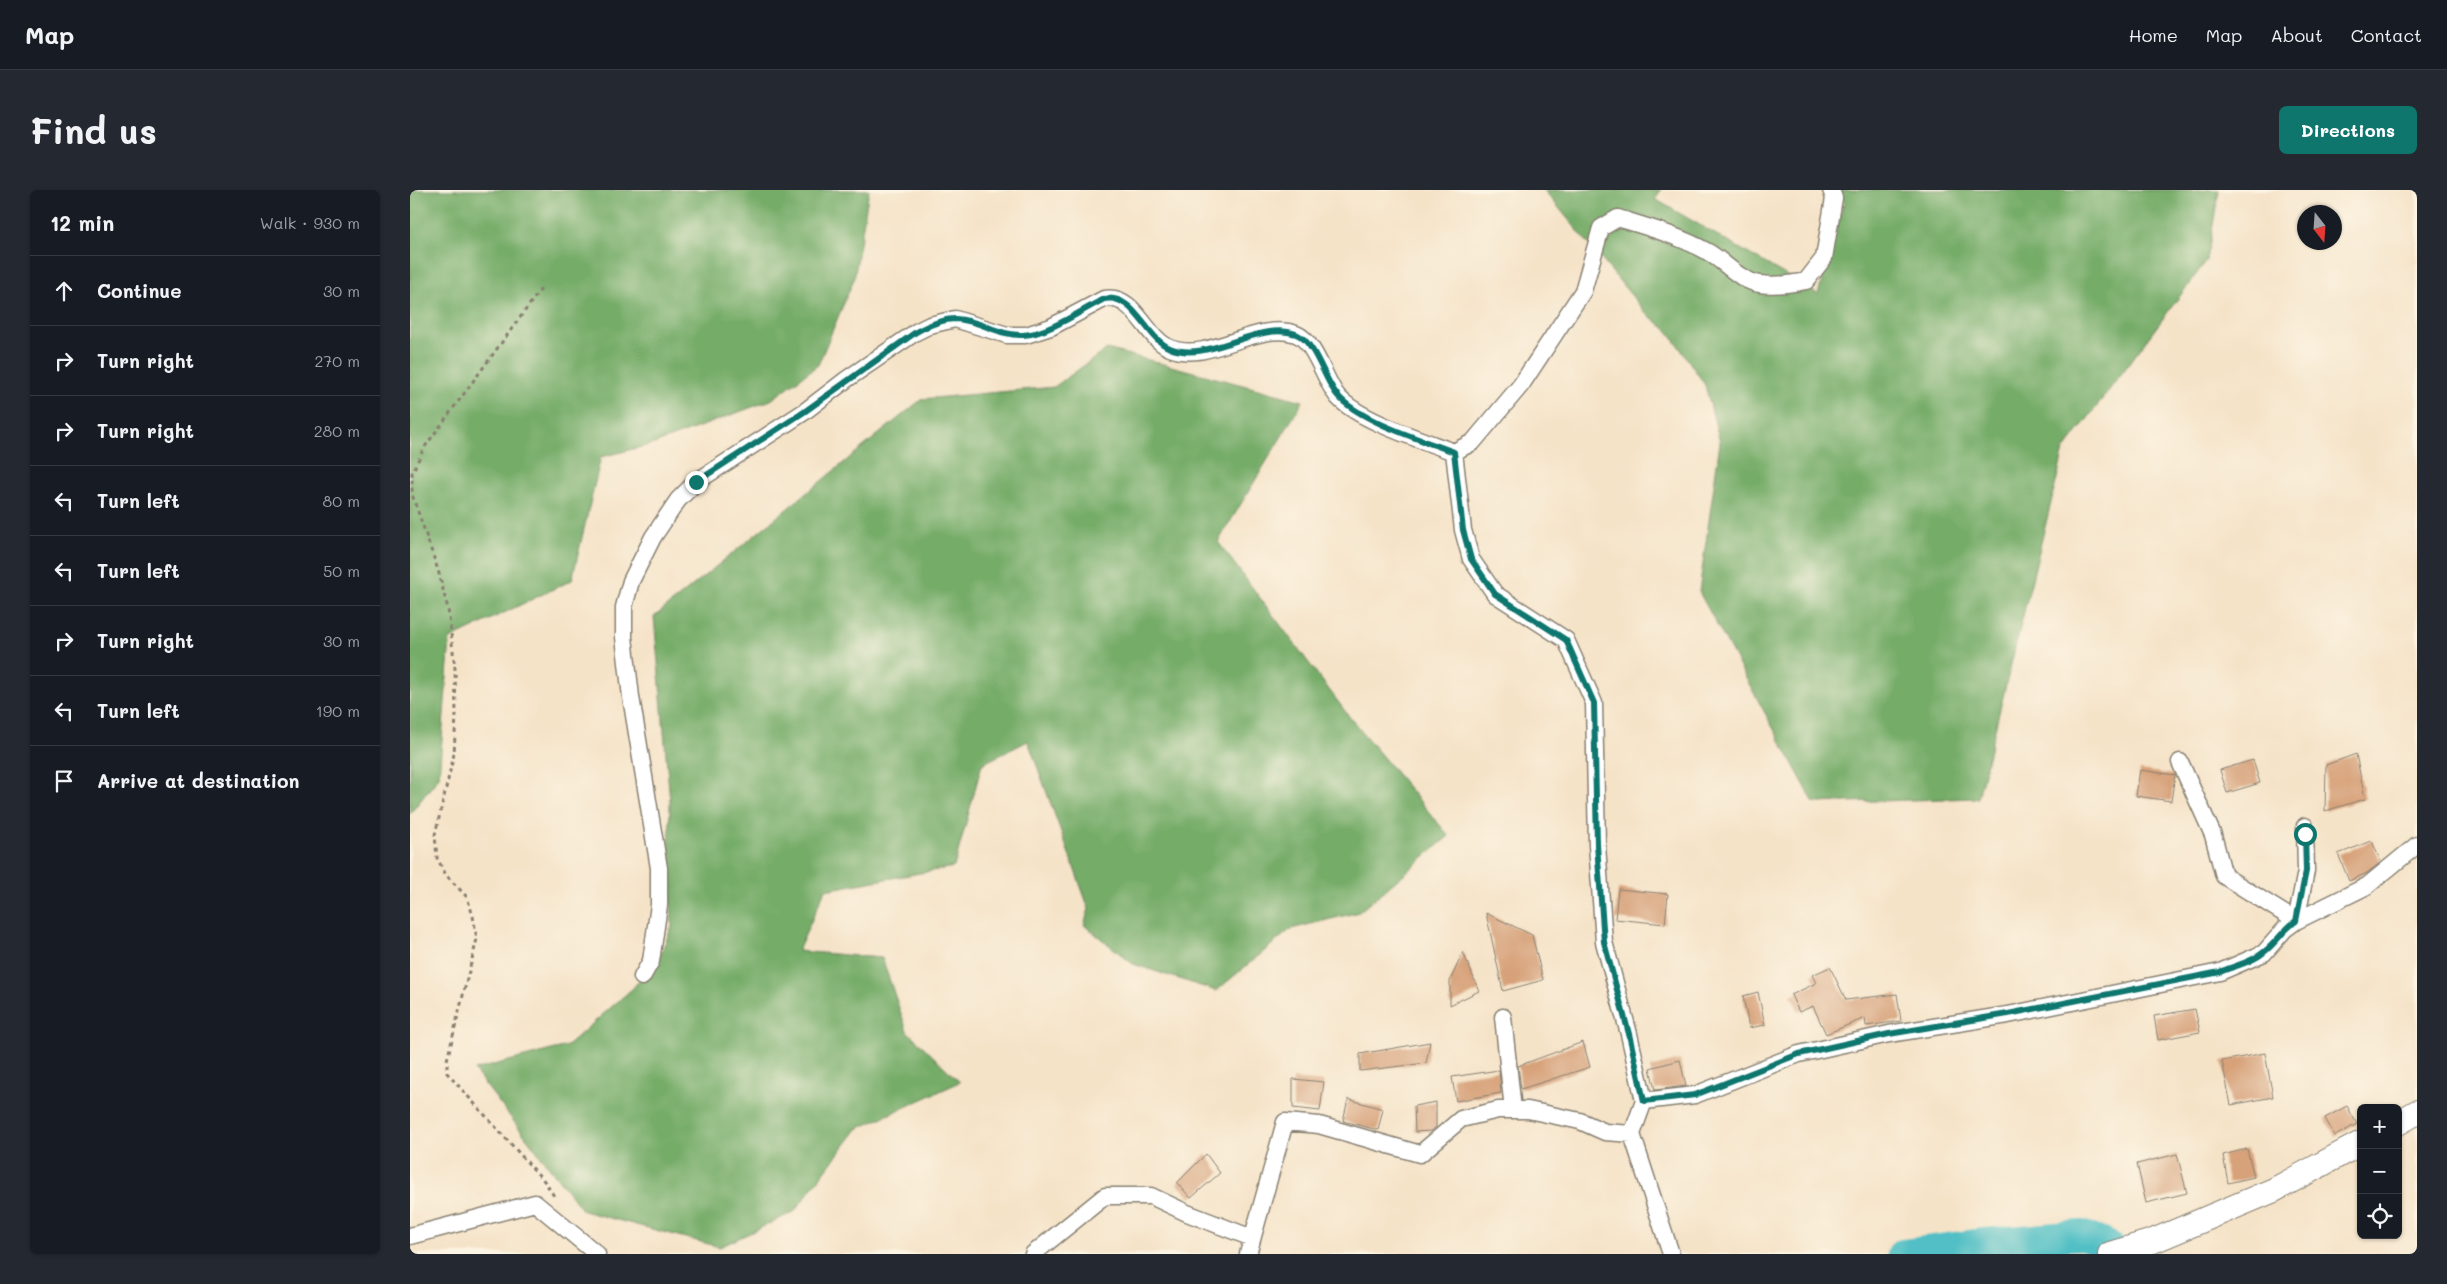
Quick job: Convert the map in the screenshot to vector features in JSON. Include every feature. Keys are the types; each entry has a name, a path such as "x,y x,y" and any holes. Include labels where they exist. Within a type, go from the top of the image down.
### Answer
{"street":[{"path":"642,977 651,961 659,905 659,878 624,636 624,607 631,581 653,537 678,500 696,482 804,412 916,332 930,325 955,319 1007,335 1026,335 1051,327 1104,299 1114,297 1122,300 1159,341 1169,348 1180,351 1200,350 1268,332 1284,331 1299,335 1312,350 1338,396 1351,408 1382,424 1454,452 1473,442 1520,385 1583,291 1601,228 1618,218 1653,229 1707,252 1745,278 1758,284 1806,282 1824,258 1834,198 1831,190"},
{"path":"1454,452 1463,530 1471,559 1495,594 1566,640 1594,703 1597,845 1604,942 1629,1034 1644,1101 1632,1134 1671,1254"},
{"path":"2180,762 2213,836 2224,876 2296,921"},
{"path":"2296,921 2306,871 2305,826"},
{"path":"1644,1101 1695,1095 1799,1054 1889,1034 2008,1014 2220,972 2264,953 2285,929 2296,921 2367,886 2417,845"},
{"path":"1503,1017 1513,1110"},
{"path":"1248,1254 1285,1122 1319,1125 1420,1154 1461,1119 1498,1110 1528,1110 1580,1121 1605,1132 1632,1134"},
{"path":"2402,1121 2417,1112"},
{"path":"2110,1254 2153,1241 2274,1190 2357,1145"},
{"path":"1033,1254 1105,1196 1151,1196 1187,1213 1252,1238"},
{"path":"410,1236 535,1204 597,1254"}],"path":[{"path":"541,289 424,448 412,473 412,494 438,570 448,609 455,668 456,714 454,754 435,835 437,858 446,875 467,897 477,938 447,1060 447,1073 545,1182 555,1198"}],"green space":[{"path":"410,190 869,190 854,279 818,365 771,400 654,444 601,457 572,580 450,639 439,777 410,814"},
{"path":"1544,190 1661,190 1655,199 1818,294 1844,202 1840,190 2219,190 2207,260 2064,450 1978,798 1814,803 1699,592 1720,442 1705,385 1669,332 1646,313"},
{"path":"1107,349 1303,401 1218,542 1351,719 1449,836 1359,912 1291,929 1216,991 1133,964 1084,925 1089,909 1028,741 982,764 954,867 825,890 798,951 882,958 907,1031 960,1082 857,1129 794,1212 720,1247 583,1211 474,1070 567,1046 633,988 661,953 672,926 669,861 670,801 654,617 922,399 1054,387"}],"building":[{"path":"2356,754 2365,799 2325,811 2326,765"},
{"path":"2253,760 2260,783 2227,793 2220,770"},
{"path":"2140,770 2175,775 2171,801 2136,796"},
{"path":"2372,841 2381,862 2367,873 2349,881 2338,854"},
{"path":"1618,889 1668,894 1665,924 1615,919"},
{"path":"1486,913 1532,935 1543,980 1503,991"},
{"path":"1463,952 1479,991 1450,1005 1450,981"},
{"path":"1830,967 1846,1000 1897,994 1901,1021 1866,1026 1865,1018 1826,1034 1813,1006 1799,1012 1791,995 1816,983 1812,975"},
{"path":"1758,992 1765,1025 1749,1028 1743,996"},
{"path":"2195,1009 2200,1032 2158,1040 2154,1016"},
{"path":"1430,1042 1426,1063 1360,1071 1360,1054"},
{"path":"1583,1042 1590,1067 1521,1089 1518,1066"},
{"path":"2265,1053 2273,1097 2231,1105 2222,1061"},
{"path":"1680,1060 1686,1086 1655,1090 1650,1068"},
{"path":"1499,1070 1501,1093 1456,1101 1452,1077"},
{"path":"1293,1079 1324,1082 1320,1111 1293,1108"},
{"path":"1348,1099 1383,1109 1378,1130 1343,1121"},
{"path":"1436,1102 1436,1127 1431,1131 1415,1132 1414,1106"},
{"path":"2347,1106 2357,1124 2335,1136 2325,1118"},
{"path":"2247,1149 2254,1177 2228,1183 2223,1155"},
{"path":"1206,1154 1220,1173 1191,1198 1177,1183"},
{"path":"2177,1154 2187,1193 2146,1203 2137,1164"}],"waterway":[{"path":"1902,1254 1983,1243 2082,1235 2103,1242 2117,1254"}],"route":[{"path":"696,482 715,468 768,437 847,379 916,332 930,325 955,319 1007,335 1026,335 1051,327 1104,299 1114,297 1122,300 1159,341 1169,348 1180,351 1200,350 1268,332 1284,331 1299,335 1312,350 1338,396 1351,408 1382,424 1454,452 1463,530 1471,559 1495,594 1566,640 1586,683 1594,703 1597,845 1604,942 1629,1034 1644,1101 1695,1095 1799,1054 1889,1034 2008,1014 2220,972 2264,953 2285,929 2296,921 2306,871 2305,834"}]}
